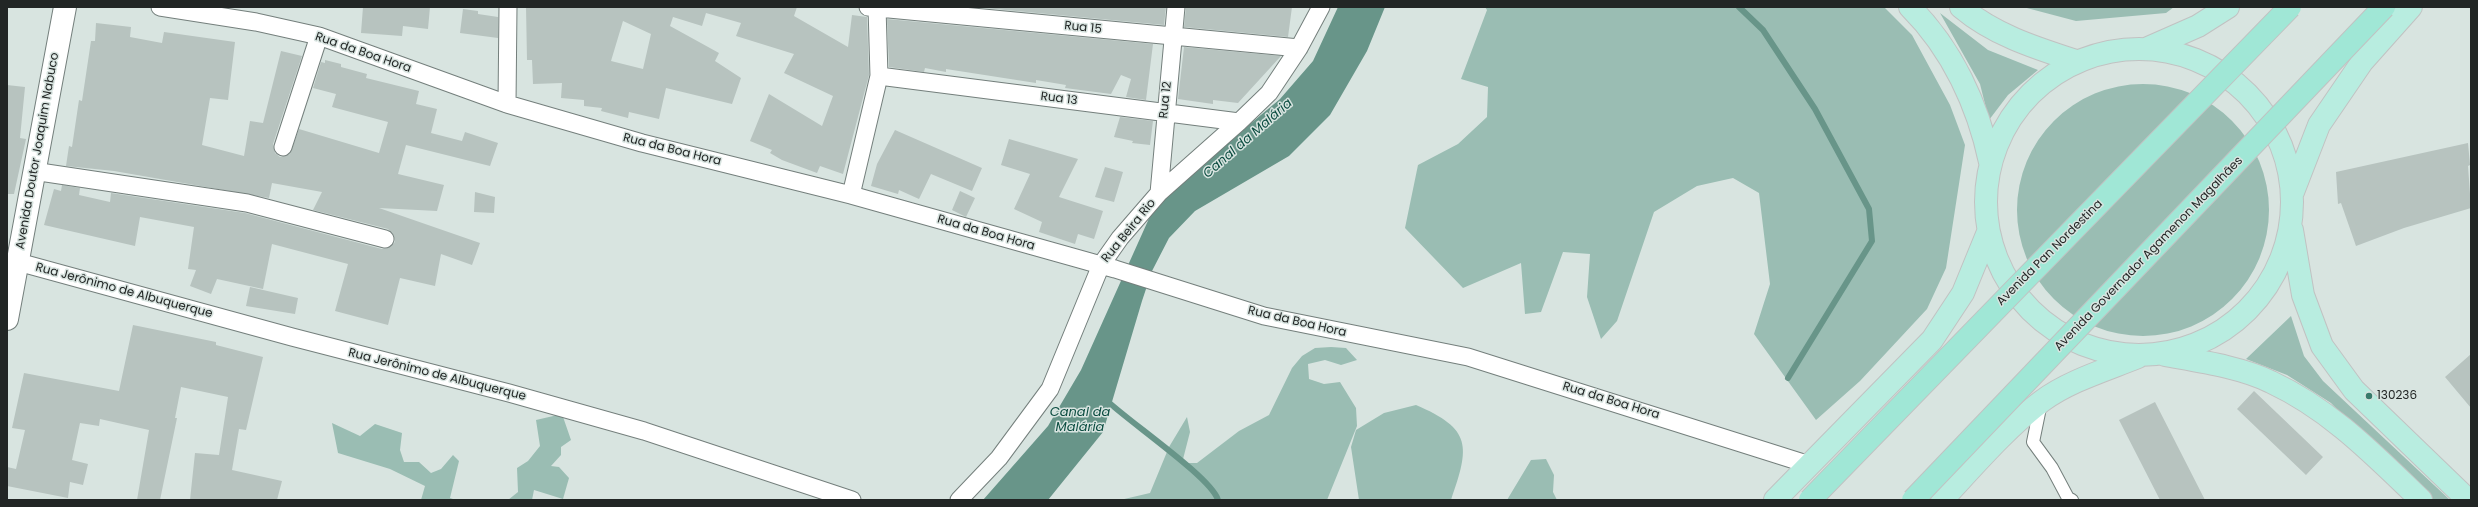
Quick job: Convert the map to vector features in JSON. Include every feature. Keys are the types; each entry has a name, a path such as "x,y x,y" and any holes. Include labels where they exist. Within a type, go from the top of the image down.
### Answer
{"highway":[{"name":"Avenida Pan Nordestina","path":"1810,500 2290,7"},
{"name":"Avenida Governador Agamenon Magalhães","path":"1913,500 2384,7"}],"main road":[{"name":"Avenida Doutor Joaquim Nabuco","path":"7,319 65,7"},
{"path":"1910,7 1938,42 1968,92 1984,134 1990,162"},
{"path":"1961,7 1973,17 2020,42 2076,61"},
{"path":"2148,48 2198,26 2228,7"},
{"path":"2293,192 2319,125 2362,62 2411,7"},
{"path":"2421,500 2348,430 2270,381 2201,362 2151,355 2111,353 2082,344 2055,330 2031,311 2012,288 1997,261 1988,232 1985,209 1986,185 1990,162 2000,136 2013,113 2027,97 2052,75 2076,61 2111,51 2148,48 2179,54 2209,65 2236,82 2258,105 2276,131 2288,161 2293,192 2292,228 2303,295 2322,346 2354,390 2468,500"},
{"path":"1942,500 1986,453 2042,401 2082,380 2151,355 2206,341 2246,313 2276,274 2292,228"},
{"path":"1775,500 1932,340 1964,293 1988,232"}],"street":[{"name":"Rua da Boa Hora","path":"160,7 256,22 318,36 508,104 642,143 851,195 1108,267 1264,316 1468,357 1810,465"},
{"path":"508,7 508,104"},
{"path":"851,195 878,76 874,7"},
{"name":"Rua 15","path":"874,7 1299,48"},
{"name":"Rua 12","path":"1159,193 1165,112 1176,7"},
{"name":"Rua Beira Rio","path":"959,500 998,458 1050,389 1108,267 1120,238 1159,193 1239,122 1269,93 1299,48 1321,7"},
{"path":"283,147 318,36"},
{"name":"Rua 13","path":"878,76 1239,122"},
{"path":"34,170 247,203 385,239"},
{"name":"Rua Jerônimo de Albuquerque","path":"18,262 599,418 852,500"},
{"path":"2042,401 2033,442 2052,468 2068,498 2072,500"}],"shaded area":[{"path":"1485,7 1884,7 1912,35 1950,105 1965,145 1946,268 1927,309 1860,381 1816,420 1754,334 1770,284 1759,193 1733,178 1697,186 1654,212 1617,321 1601,339 1587,297 1590,254 1563,252 1541,312 1525,314 1521,263 1463,288 1405,228 1418,165 1458,144 1487,117 1488,87 1461,79 1487,10"},
{"path":"2023,7 2174,7 2166,13 2076,21"},
{"path":"1940,13 1988,50 2038,70 2008,95 1989,120 1980,84"},
{"path":"2131,84 2155,84 2180,89 2203,99 2223,112 2241,130 2254,150 2264,173 2269,198 2267,235 2260,258 2241,290 2223,308 2203,321 2180,331 2155,336 2131,336 2106,331 2083,321 2063,308 2045,290 2032,270 2022,247 2017,222 2017,198 2022,173 2032,150 2045,130 2063,112 2083,99 2106,89"},
{"path":"2291,316 2304,356 2323,381 2450,500 2429,500 2379,453 2331,403 2287,375 2246,359"},
{"path":"1315,348 1346,348 1357,360 1341,365 1325,360 1308,364 1309,379 1324,384 1340,382 1356,408 1357,426 1327,500 1120,500 1150,493 1169,447 1187,417 1190,432 1182,463 1197,463 1239,431 1269,415 1292,368 1302,356"},
{"path":"1416,405 1448,422 1457,431 1462,441 1463,453 1461,466 1451,500 1359,500 1351,447 1356,430 1384,413"},
{"path":"562,414 571,440 561,447 561,455 551,466 559,467 569,478 563,499 534,490 532,500 508,500 518,492 517,468 528,461 540,446 536,420"},
{"path":"332,423 360,436 375,424 402,433 400,450 404,462 419,462 431,473 441,469 453,455 459,461 450,498 456,500 421,500 425,486 390,469 338,453"},
{"path":"1546,459 1554,475 1553,492 1557,500 1507,500 1531,460"}],"water":[{"name":"Canal da Malária","path":"1338,7 1385,7 1367,51 1330,115 1289,156 1195,211 1169,238 1152,271 1103,432 1048,500 983,500 1048,426 1081,370 1151,214 1163,197 1280,99 1313,61"}],"building":[{"path":"363,7 430,7 428,29 403,26 402,36 361,33"},
{"path":"526,7 797,7 794,16 848,47 852,15 867,17 869,75 843,174 820,166 817,173 782,160 770,153 772,150 750,141 769,94 822,126 833,96 784,73 794,54 736,36 741,23 706,13 702,26 673,17 670,26 719,53 715,61 741,78 732,104 666,88 659,119 629,112 628,118 601,111 602,108 584,106 584,100 561,98 562,83 533,84 532,60 527,60","holes":["623,21 651,34 643,69 611,61"]},
{"path":"974,7 1166,7 1164,25"},
{"path":"1186,7 1292,7 1288,37 1184,27"},
{"path":"463,9 478,11 478,14 498,17 498,38 460,33"},
{"path":"887,19 1153,44 1146,100 1126,97 1131,79 1121,75 1111,94 1065,88 1066,85 1036,80 1036,83 946,69 946,72 925,68 924,72 889,67"},
{"path":"96,23 131,27 130,37 162,43 164,32 235,42 228,100 210,98 202,145 244,156 250,121 263,123 281,51 302,56 273,144 275,153 280,157 290,154 299,129 379,153 388,122 332,107 336,94 313,88 321,62 325,63 325,60 341,64 341,67 367,74 366,78 419,91 416,104 437,109 431,133 462,141 465,132 498,143 490,166 406,145 398,174 444,185 437,211 379,208 480,243 472,265 441,254 435,286 400,278 388,325 335,311 348,264 272,244 263,289 217,279 211,294 190,286 196,270 188,269 194,227 140,217 135,246 44,225 54,189 61,191 62,185 80,188 79,195 110,202 111,193 245,213 382,249 388,248 395,242 394,236 388,229 313,210 322,192 272,183 269,198 114,171 66,166 69,146 72,147 79,100 82,101 91,41 95,41"},
{"path":"1184,47 1281,56 1238,103 1213,100 1213,104 1178,99"},
{"path":"7,85 25,87 20,138 26,139 14,194 7,194"},
{"path":"1120,117 1153,121 1150,145 1132,143 1133,141 1114,137"},
{"path":"895,130 982,168 972,191 931,174 919,199 899,190 898,194 871,186 877,164"},
{"path":"1009,139 1078,159 1059,197 1103,211 1094,239 1078,234 1075,244 1039,232 1042,222 1014,209 1030,174 1001,165"},
{"path":"2468,143 2471,208 2404,228 2356,246 2341,203 2338,204 2336,172"},
{"path":"1105,167 1123,172 1114,202 1095,197"},
{"path":"960,191 975,198 966,217 952,210"},
{"path":"475,192 495,197 494,213 474,212"},
{"path":"250,287 298,298 295,314 246,306"},
{"path":"133,325 216,342 216,345 263,357 246,430 239,429 232,470 282,481 277,500 190,500 195,453 219,455 228,397 181,387 175,418 177,418 160,500 137,500 149,430 100,419 99,426 80,423 72,460 88,464 83,485 70,482 68,498 7,486 7,467 16,469 25,430 12,428 24,373 119,391"},
{"path":"2471,354 2471,408 2445,377"},
{"path":"2254,391 2323,457 2306,475 2237,409"},
{"path":"2155,402 2205,500 2160,500 2119,420"}],"waterway":[{"path":"1739,7 1763,30 1815,109 1869,209 1872,241 1788,378"},
{"path":"1104,398 1185,463 1212,490 1218,500"}],"place":[{"name":"130236","path":"2369,396"}]}
